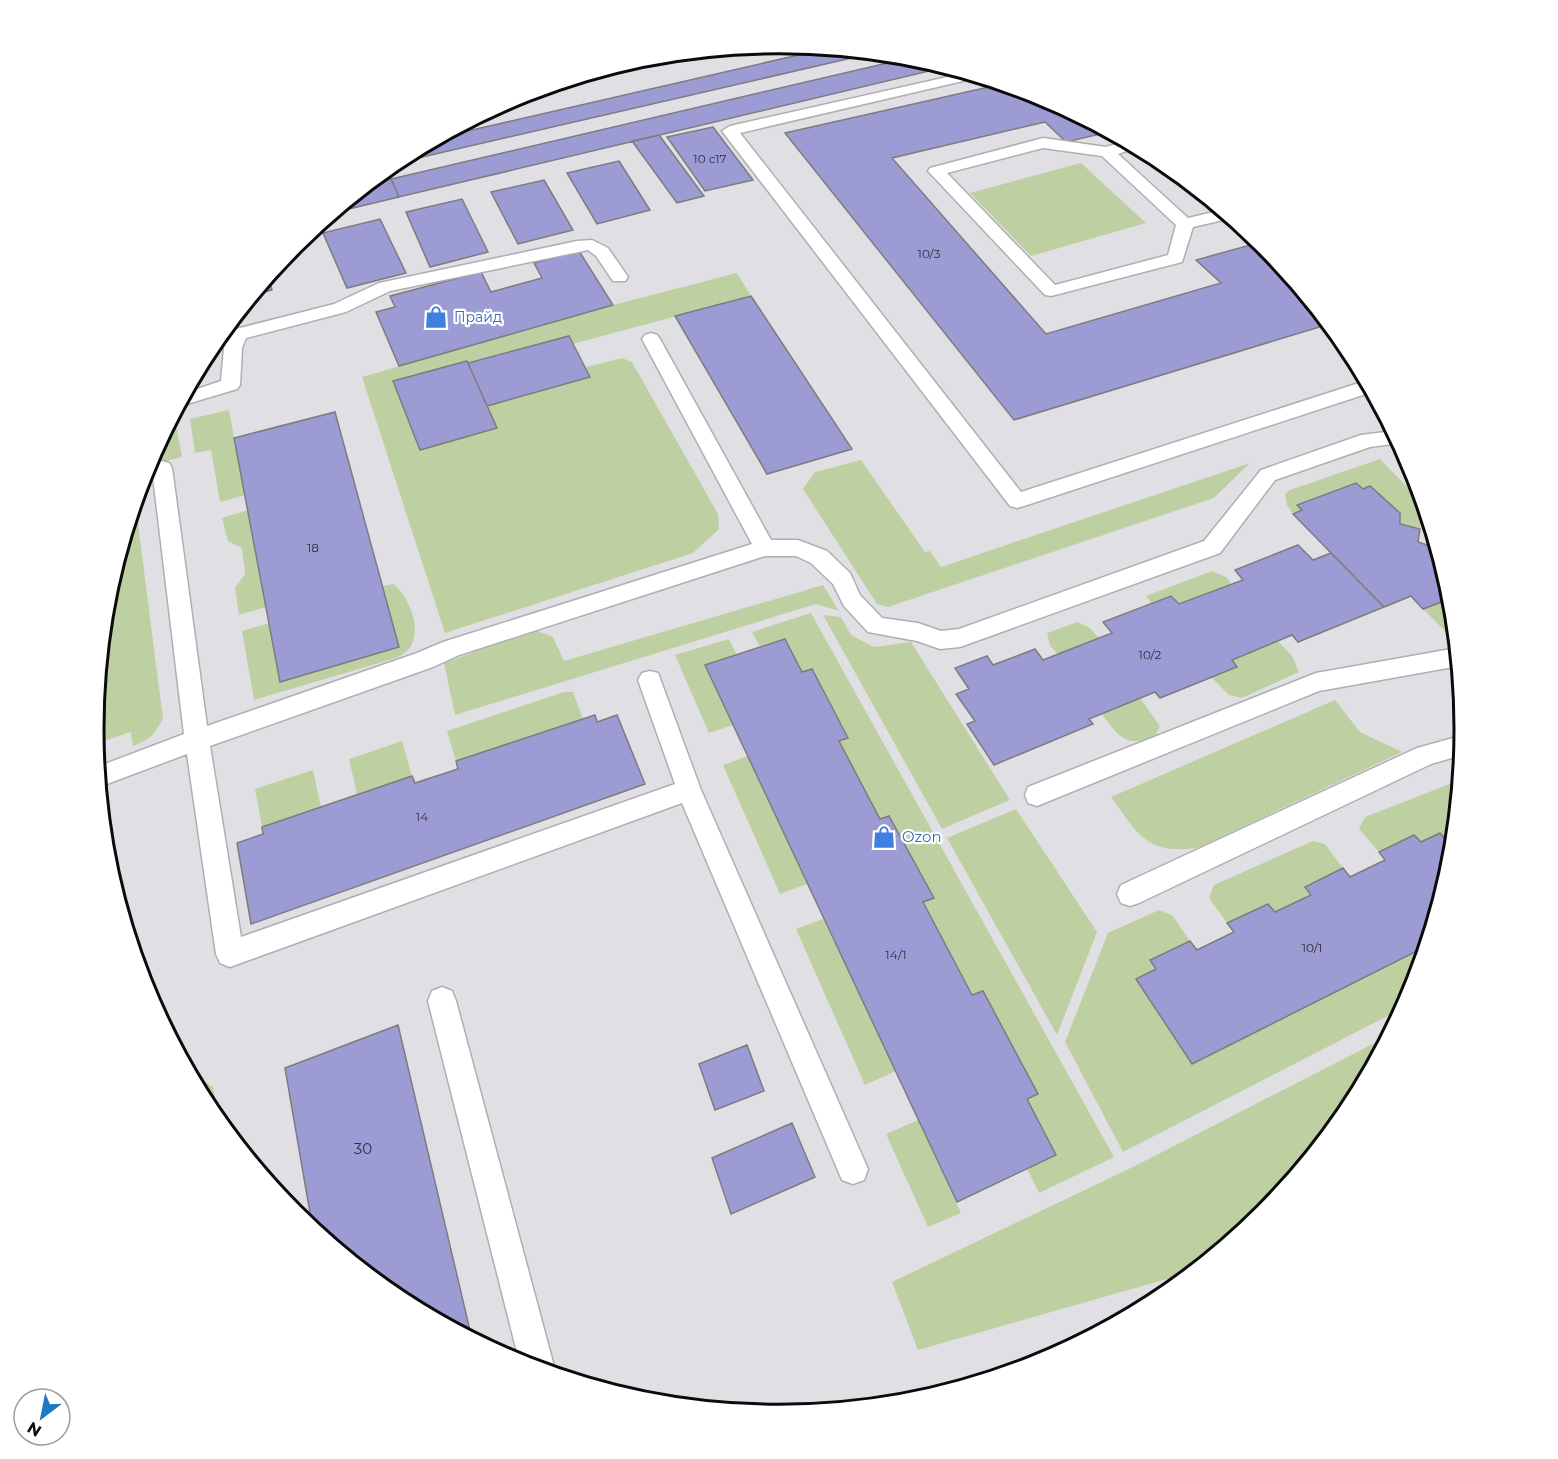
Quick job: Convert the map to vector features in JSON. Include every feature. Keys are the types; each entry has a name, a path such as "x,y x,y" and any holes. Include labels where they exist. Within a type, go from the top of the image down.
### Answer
{"lane":[{"path":"959,78 730,131 1017,501 1362,388"},
{"path":"1122,147 1107,152 1043,143 936,171 1051,291 1176,258 1185,224"},
{"path":"1107,152 1185,224"},
{"path":"1185,224 1217,216"},
{"path":"233,332 340,308 386,286 577,246 592,245 602,252 619,277"},
{"path":"191,397 230,385 233,348 228,339"},
{"path":"651,339 765,548"},
{"path":"105,774 425,660 451,648 765,548 798,548 819,557 842,579 852,600 876,626 918,632 940,640 960,638 1212,547 1268,475 1368,440 1388,438"},
{"path":"162,468 197,740 230,954 688,790"},
{"path":"1037,795 1316,681 1451,659"},
{"path":"650,680 688,790 853,1169"},
{"path":"1130,894 1426,755 1454,748"},
{"path":"442,1001 535,1359"}],"green space":[{"path":"1081,163 1146,223 1031,256 970,193"},
{"path":"737,273 751,296 573,344 569,336 394,381 420,450 497,428 487,406 590,377 586,367 622,358 632,362 718,514 719,529 693,553 445,633 362,377 613,305"},
{"path":"229,410 245,495 220,502 211,450 195,453 190,419"},
{"path":"176,425 182,457 159,463"},
{"path":"1380,459 1411,490 1420,517 1420,529 1400,524 1400,513 1370,486 1363,489 1356,483 1297,504 1302,510 1293,514 1287,505 1285,494 1290,490"},
{"path":"861,460 925,552 930,551 941,567 1250,463 1214,498 888,607 877,604 803,489 815,472"},
{"path":"248,510 266,607 239,615 235,588 245,574 242,548 228,541 222,518"},
{"path":"137,518 163,719 151,736 133,746 131,732 104,741 105,685 109,641 116,598"},
{"path":"1212,571 1226,577 1231,584 1179,604 1171,596 1151,603 1146,596"},
{"path":"394,584 405,598 415,624 413,642 407,651 396,658 254,700 242,631 269,623 281,682 398,647 382,586"},
{"path":"823,585 839,611 816,604 455,715 444,663 535,630 553,637 564,661"},
{"path":"1443,602 1448,634 1423,609"},
{"path":"811,613 1114,1157 1039,1193 1027,1169 1056,1155 1027,1099 1038,1094 983,991 972,995 923,902 933,897 889,816 880,819 839,741 848,737 812,669 802,672 785,639 760,647 752,632"},
{"path":"823,615 841,617 851,635 874,647 911,642 1010,800 942,829"},
{"path":"1078,622 1090,628 1099,638 1058,654 1050,646 1047,633"},
{"path":"729,639 737,655 705,665 733,725 709,733 675,655"},
{"path":"1278,641 1292,656 1299,672 1242,698 1229,695 1211,677 1237,667 1232,660"},
{"path":"564,692 573,692 583,719 456,761 447,731"},
{"path":"1140,698 1160,726 1155,736 1145,740 1130,741 1118,734 1102,714"},
{"path":"1335,700 1360,732 1402,752 1198,848 1180,849 1155,845 1137,831 1111,797"},
{"path":"402,741 412,776 357,794 349,759"},
{"path":"748,756 807,884 780,894 723,765"},
{"path":"313,770 321,807 262,827 255,789"},
{"path":"1452,783 1446,839 1440,833 1421,842 1414,835 1379,852 1359,829 1365,817"},
{"path":"1016,809 1097,932 1057,1035 947,838"},
{"path":"1313,841 1325,844 1343,868 1305,886 1311,895 1276,912 1268,904 1227,923 1209,898 1214,885"},
{"path":"1159,910 1172,915 1190,941 1150,959 1156,969 1136,979 1192,1064 1418,951 1391,1014 1123,1152 1065,1042 1108,933"},
{"path":"823,919 896,1071 865,1085 796,929"},
{"path":"1378,1041 1341,1105 1287,1175 1224,1237 1173,1277 918,1350 892,1282 1135,1166"},
{"path":"202,1080 213,1087 216,1103"},
{"path":"918,1120 961,1213 928,1227 886,1134"}],"building":[{"path":"801,54 851,58 420,157 465,131"},
{"path":"887,63 929,71 399,197 391,179"},
{"path":"987,87 1038,105 1098,134 1066,142 1045,122 892,158 1046,334 1221,283 1196,260 1250,245 1287,284 1321,326 1014,420 785,133"},
{"path":"713,127 753,180 705,191 667,137"},
{"path":"659,135 704,196 677,203 632,141"},
{"path":"619,161 650,210 597,224 567,173"},
{"path":"391,179 399,197 350,209 368,194"},
{"path":"544,180 573,230 518,244 491,192"},
{"path":"462,199 488,252 430,267 406,212"},
{"path":"380,219 406,273 347,288 323,233"},
{"path":"579,251 613,305 399,366 376,312 395,307 390,296 481,272 491,292 542,278 534,263"},
{"path":"751,296 852,449 767,474 675,316"},
{"path":"569,336 590,377 487,406 468,363"},
{"path":"467,361 497,428 420,450 393,381"},
{"path":"335,412 399,647 280,682 234,438"},
{"path":"1356,483 1363,489 1370,486 1400,513 1400,524 1420,529 1418,542 1428,545 1443,602 1423,609 1411,596 1384,607 1293,514 1302,510 1297,505"},
{"path":"1298,545 1313,560 1331,553 1384,607 1298,642 1292,635 1232,660 1237,667 1160,698 1155,692 1089,719 1093,724 994,765 967,724 975,721 956,694 969,689 955,668 987,656 993,665 1035,649 1043,660 1112,633 1103,622 1171,596 1179,604 1243,580 1235,570"},
{"path":"785,639 802,672 812,669 848,738 839,741 880,819 889,816 934,898 923,902 972,995 983,991 1038,1094 1027,1099 1056,1155 957,1202 705,665"},
{"path":"595,715 597,722 617,715 645,784 251,924 237,843 263,834 262,827 412,776 415,783 458,769 456,761"},
{"path":"1440,833 1446,839 1442,861 1418,951 1192,1064 1136,979 1156,969 1150,960 1190,941 1197,950 1234,932 1227,923 1268,904 1275,912 1311,895 1305,887 1343,868 1350,877 1385,860 1379,852 1414,835 1421,842"},
{"path":"398,1025 470,1330 441,1315 404,1291 368,1265 311,1216 285,1068"},
{"path":"747,1045 764,1091 715,1110 699,1064"},
{"path":"792,1123 815,1177 731,1214 712,1158"}],"place":[{"name":"Прайд","path":"436,317"},
{"name":"Ozon","path":"884,837"}]}
